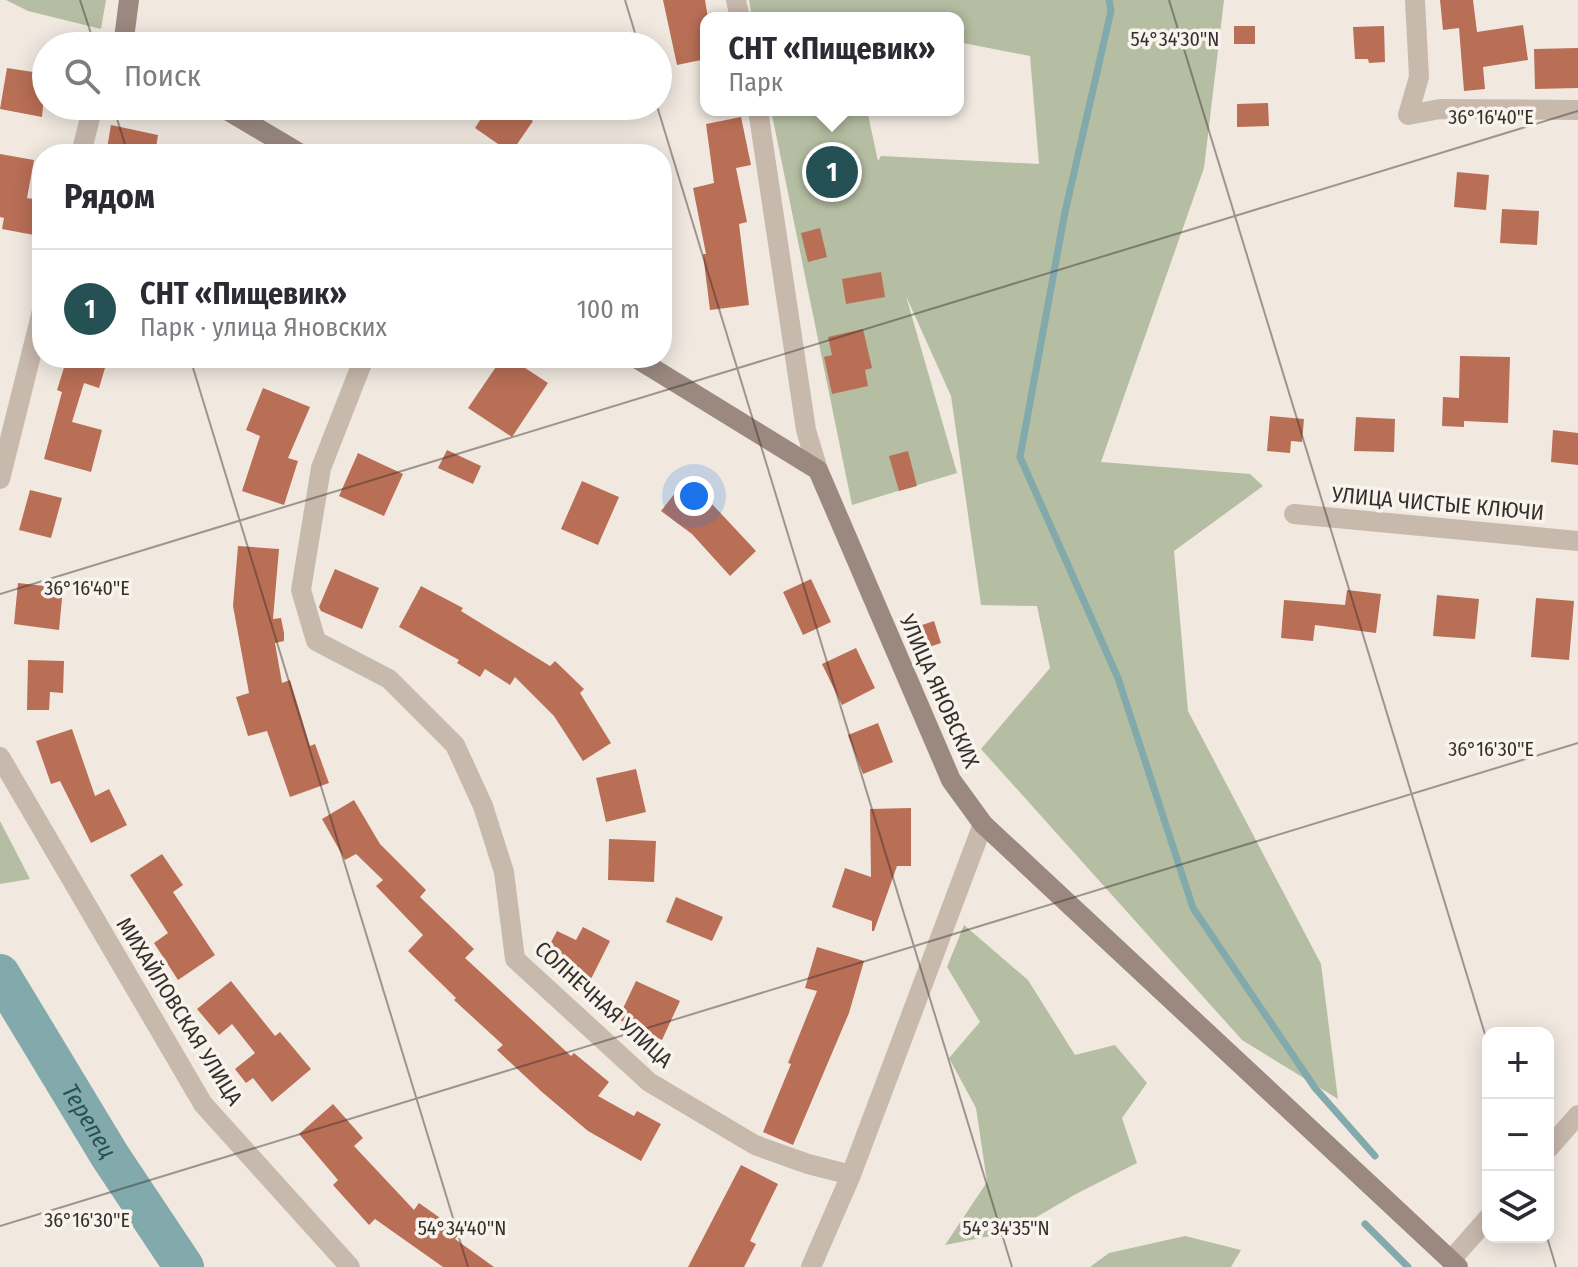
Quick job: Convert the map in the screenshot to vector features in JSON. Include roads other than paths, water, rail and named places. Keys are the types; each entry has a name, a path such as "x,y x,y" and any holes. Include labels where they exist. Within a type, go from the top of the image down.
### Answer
{"street":[{"path":"125,32 129,0"},
{"path":"1415,0 1419,77 1408,115 1440,109 1578,110"},
{"name":"УЛИЦА ЯНОВСКИХ","path":"759,116 806,430 818,470 951,780 983,824 1454,1264"},
{"path":"84,144 90,120"},
{"path":"244,120 284,144"},
{"path":"0,479 32,351"},
{"name":"СОЛНЕЧНАЯ УЛИЦА","path":"360,368 321,468 301,590 316,641 389,679 455,745 483,806 504,872 515,959 649,1082 755,1145 851,1175"},
{"path":"652,368 818,470"},
{"name":"УЛИЦА ЧИСТЫЕ КЛЮЧИ","path":"1294,514 1578,541"},
{"name":"МИХАЙЛОВСКАЯ УЛИЦА","path":"0,757 203,1104 350,1267"},
{"path":"811,1267 851,1175 983,824"},
{"path":"1554,1142 1578,1115"},
{"path":"1454,1264 1482,1226"}],"waterway":[{"path":"1109,0 1111,11 1065,212 1020,457 1118,678 1193,908 1315,1088 1375,1156"},
{"name":"Терепец","path":"0,974 110,1156 184,1267"},
{"path":"1365,1224 1408,1267"}],"place":[{"name":"СНТ «Пищевик»","path":"832,172"}]}
